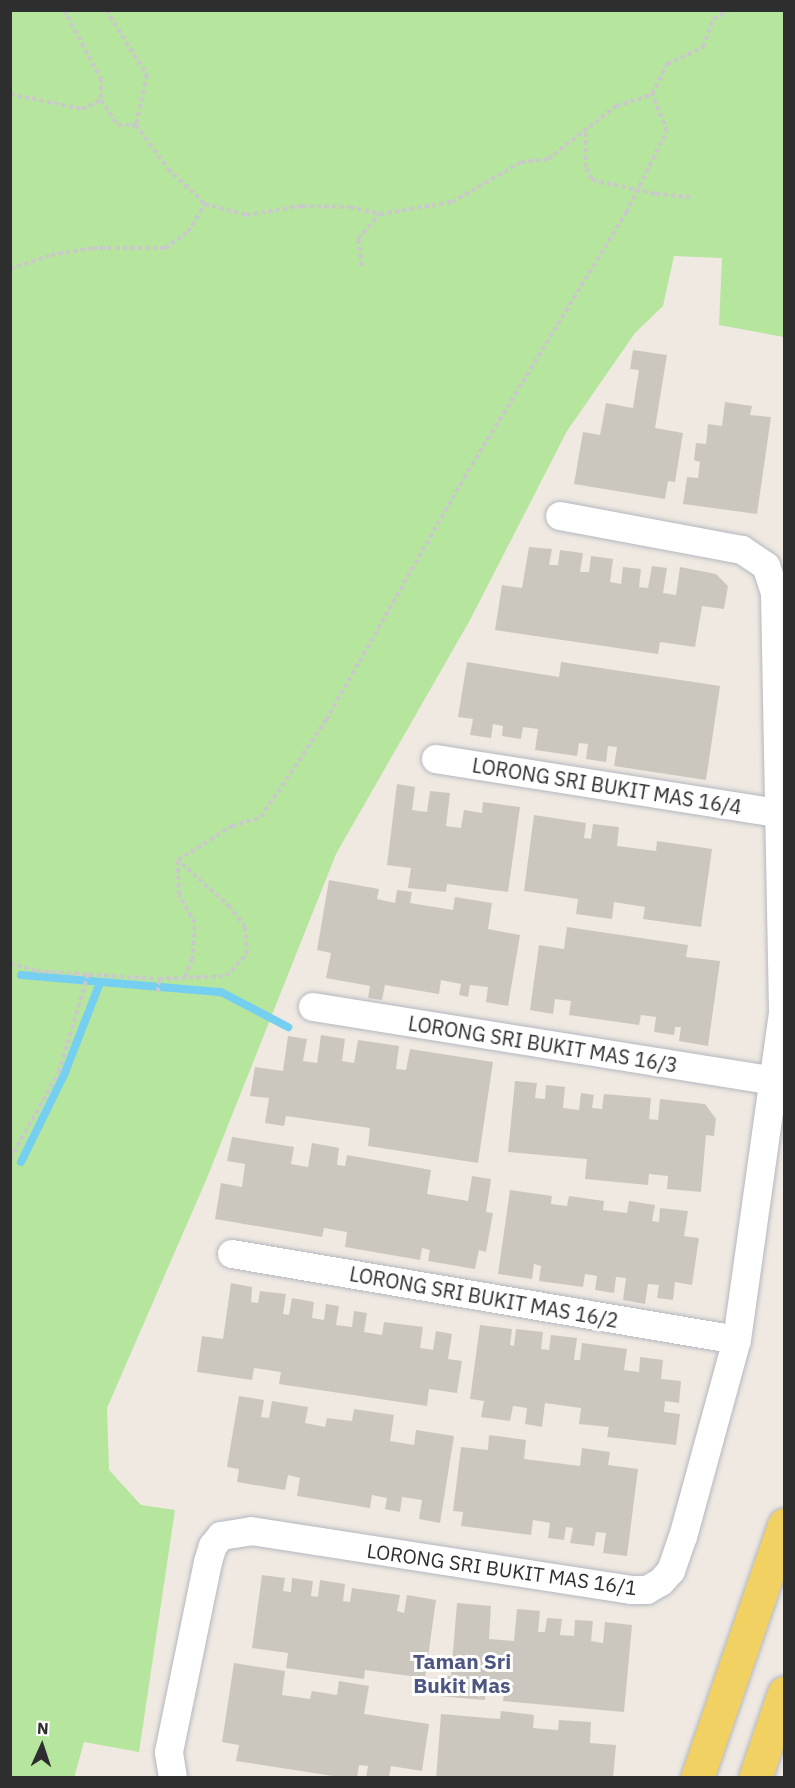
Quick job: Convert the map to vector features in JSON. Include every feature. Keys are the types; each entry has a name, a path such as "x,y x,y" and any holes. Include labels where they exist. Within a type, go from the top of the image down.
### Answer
{"main road":[{"path":"697,1778 784,1525"},
{"path":"755,1778 784,1693"}],"street":[{"name":"LORONG SRI BUKIT MAS 16/1","path":"173,1778 169,1752 208,1562 213,1546 221,1536 251,1531 647,1590 671,1571 678,1554 736,1340 783,1012 777,813 777,611 772,578 756,556 742,550 560,516"},
{"name":"LORONG SRI BUKIT MAS 16/4","path":"436,759 777,813"},
{"name":"LORONG SRI BUKIT MAS 16/3","path":"312,1007 773,1081"},
{"name":"LORONG SRI BUKIT MAS 16/2","path":"232,1254 736,1340"}],"path":[{"path":"64,10 101,79 101,100 117,124 136,125"},
{"path":"106,10 147,75 136,125 168,169 204,204 246,215 302,206 350,207 380,214 452,202 521,162 548,159 586,133 616,106 652,94 667,64 703,47 713,19 730,10"},
{"path":"10,94 82,110 101,100"},
{"path":"178,860 232,826 261,817 326,720 408,573 638,188 667,131 652,94"},
{"path":"586,133 586,168 592,180 638,188 656,194 692,197"},
{"path":"10,269 51,255 93,248 165,248 188,232 204,204"},
{"path":"362,266 358,239 380,214"},
{"path":"178,860 179,896 195,923 192,960 185,977"},
{"path":"10,963 37,971 159,979 226,976 247,954 245,927 230,907 178,860"},
{"path":"10,1159 59,1072 88,974"},
{"path":"158,992 159,979"}],"green space":[{"path":"11,10 784,11 784,337 719,325 722,258 674,256 663,306 635,333 567,431 470,620 336,854 207,1178 107,1408 109,1470 141,1505 175,1510 139,1752 84,1742 74,1778 10,1777"}],"building":[{"path":"633,350 667,355 655,428 683,433 675,482 668,481 665,499 574,484 583,432 600,435 606,403 633,408 639,370 630,369"},
{"path":"725,402 752,406 750,415 771,417 757,514 683,504 687,477 698,478 700,462 694,460 696,443 706,444 708,424 722,426"},
{"path":"529,547 552,549 549,565 558,565 560,550 583,553 580,572 589,572 591,556 613,559 610,582 621,584 623,567 641,569 639,587 648,588 652,566 667,568 663,593 676,595 680,567 716,574 728,586 724,609 702,606 695,647 660,642 658,654 495,630 502,585 522,588"},
{"path":"467,662 559,677 561,662 720,686 706,780 614,766 617,747 608,746 606,762 586,759 588,744 579,743 577,756 535,750 538,729 523,727 521,739 502,736 503,726 493,724 491,738 470,735 473,719 458,717"},
{"path":"397,784 415,787 412,810 427,812 430,791 450,793 446,826 461,828 464,810 482,813 483,802 520,807 508,892 447,884 446,892 408,888 411,868 387,865"},
{"path":"534,815 586,823 584,838 591,839 593,824 619,827 617,846 656,851 657,841 712,849 701,927 643,919 645,907 614,902 612,919 576,914 578,899 524,891"},
{"path":"329,880 379,889 377,899 395,903 397,890 412,892 410,903 453,910 455,897 492,903 488,929 520,935 508,1006 486,1002 488,987 470,985 468,997 459,995 461,984 441,980 439,994 385,985 382,1000 368,998 370,986 326,978 331,953 317,950"},
{"path":"567,927 688,945 686,957 720,961 708,1046 679,1041 681,1027 675,1027 674,1035 654,1032 656,1017 641,1015 639,1025 569,1015 571,1001 555,999 553,1014 530,1010 539,945 564,949"},
{"path":"321,1035 345,1039 342,1061 354,1063 358,1040 399,1046 396,1069 406,1070 410,1049 493,1062 478,1163 368,1146 370,1128 286,1116 284,1126 265,1123 269,1098 250,1096 255,1067 283,1071 288,1036 307,1039 303,1061 317,1063"},
{"path":"515,1081 537,1083 535,1098 545,1099 546,1085 565,1087 563,1108 579,1110 581,1093 594,1095 592,1108 602,1109 604,1094 651,1098 649,1119 658,1120 660,1099 705,1104 716,1119 714,1136 706,1135 701,1192 667,1189 668,1176 649,1174 648,1185 585,1179 587,1159 508,1152"},
{"path":"232,1137 294,1147 291,1164 308,1167 312,1143 339,1148 337,1165 345,1166 347,1155 431,1170 427,1194 468,1201 472,1176 491,1179 486,1212 493,1213 486,1252 479,1250 475,1269 428,1261 430,1250 422,1248 420,1260 345,1247 347,1232 324,1228 322,1237 215,1219 221,1183 242,1187 245,1164 227,1161"},
{"path":"510,1190 552,1196 551,1204 567,1206 569,1196 604,1201 603,1210 627,1213 629,1201 655,1205 652,1221 659,1222 660,1208 688,1211 684,1236 699,1238 692,1285 675,1282 673,1300 657,1298 659,1285 648,1284 645,1304 623,1300 626,1278 616,1277 614,1293 595,1290 597,1276 585,1274 583,1287 539,1281 541,1266 534,1264 532,1279 498,1274"},
{"path":"231,1283 252,1287 251,1302 258,1303 260,1291 286,1294 283,1314 289,1315 292,1298 314,1302 312,1318 324,1320 326,1304 339,1306 336,1325 352,1327 354,1311 367,1313 364,1332 382,1335 384,1322 423,1327 420,1348 433,1350 436,1331 452,1334 448,1359 462,1361 457,1393 429,1389 427,1406 279,1384 281,1372 254,1368 252,1380 197,1372 202,1336 223,1339"},
{"path":"480,1325 512,1329 510,1345 514,1346 516,1329 543,1332 541,1349 549,1350 551,1335 577,1338 574,1360 580,1360 582,1343 627,1349 624,1370 639,1372 640,1357 663,1360 661,1379 681,1381 679,1403 665,1401 664,1412 680,1414 676,1445 607,1437 609,1427 579,1424 581,1408 545,1403 542,1427 525,1424 527,1408 513,1406 510,1421 481,1417 484,1401 470,1399"},
{"path":"239,1396 264,1400 261,1417 269,1418 272,1401 308,1407 305,1423 325,1427 327,1418 352,1421 354,1409 394,1415 390,1441 414,1445 416,1430 454,1436 440,1523 419,1519 422,1500 402,1497 400,1512 385,1509 387,1498 372,1495 370,1508 297,1496 300,1478 288,1475 285,1490 237,1482 239,1469 227,1467"},
{"path":"489,1435 526,1440 524,1459 580,1466 582,1448 610,1452 608,1465 638,1469 627,1556 603,1553 606,1533 596,1532 594,1546 570,1543 573,1528 566,1527 564,1540 548,1538 550,1523 533,1520 531,1535 461,1526 463,1512 453,1511 461,1447 488,1450"},
{"path":"262,1575 285,1578 283,1591 291,1592 292,1578 313,1581 311,1596 318,1597 320,1580 345,1584 343,1601 350,1602 352,1588 400,1595 397,1611 404,1613 407,1595 436,1600 425,1678 365,1670 364,1679 286,1668 288,1653 252,1648"},
{"path":"457,1603 491,1606 489,1639 514,1641 517,1609 540,1611 538,1632 545,1632 547,1618 562,1619 560,1635 574,1636 575,1620 593,1621 591,1641 603,1643 605,1622 632,1625 624,1712 503,1701 505,1686 486,1684 485,1700 438,1696 440,1675 451,1676"},
{"path":"234,1663 285,1671 282,1695 310,1699 312,1691 337,1695 339,1681 369,1686 364,1714 429,1724 422,1771 391,1766 389,1778 366,1778 368,1766 359,1765 357,1778 346,1778 236,1761 239,1745 222,1742"},
{"path":"501,1711 534,1715 533,1728 558,1730 559,1720 591,1722 590,1743 616,1745 613,1778 436,1778 441,1714 500,1719"}],"waterway":[{"path":"21,975 221,992 288,1027"},
{"path":"21,1162 64,1075 99,985"}],"district":[{"name":"Taman Sri Bukit Mas","path":"462,1673"}]}
